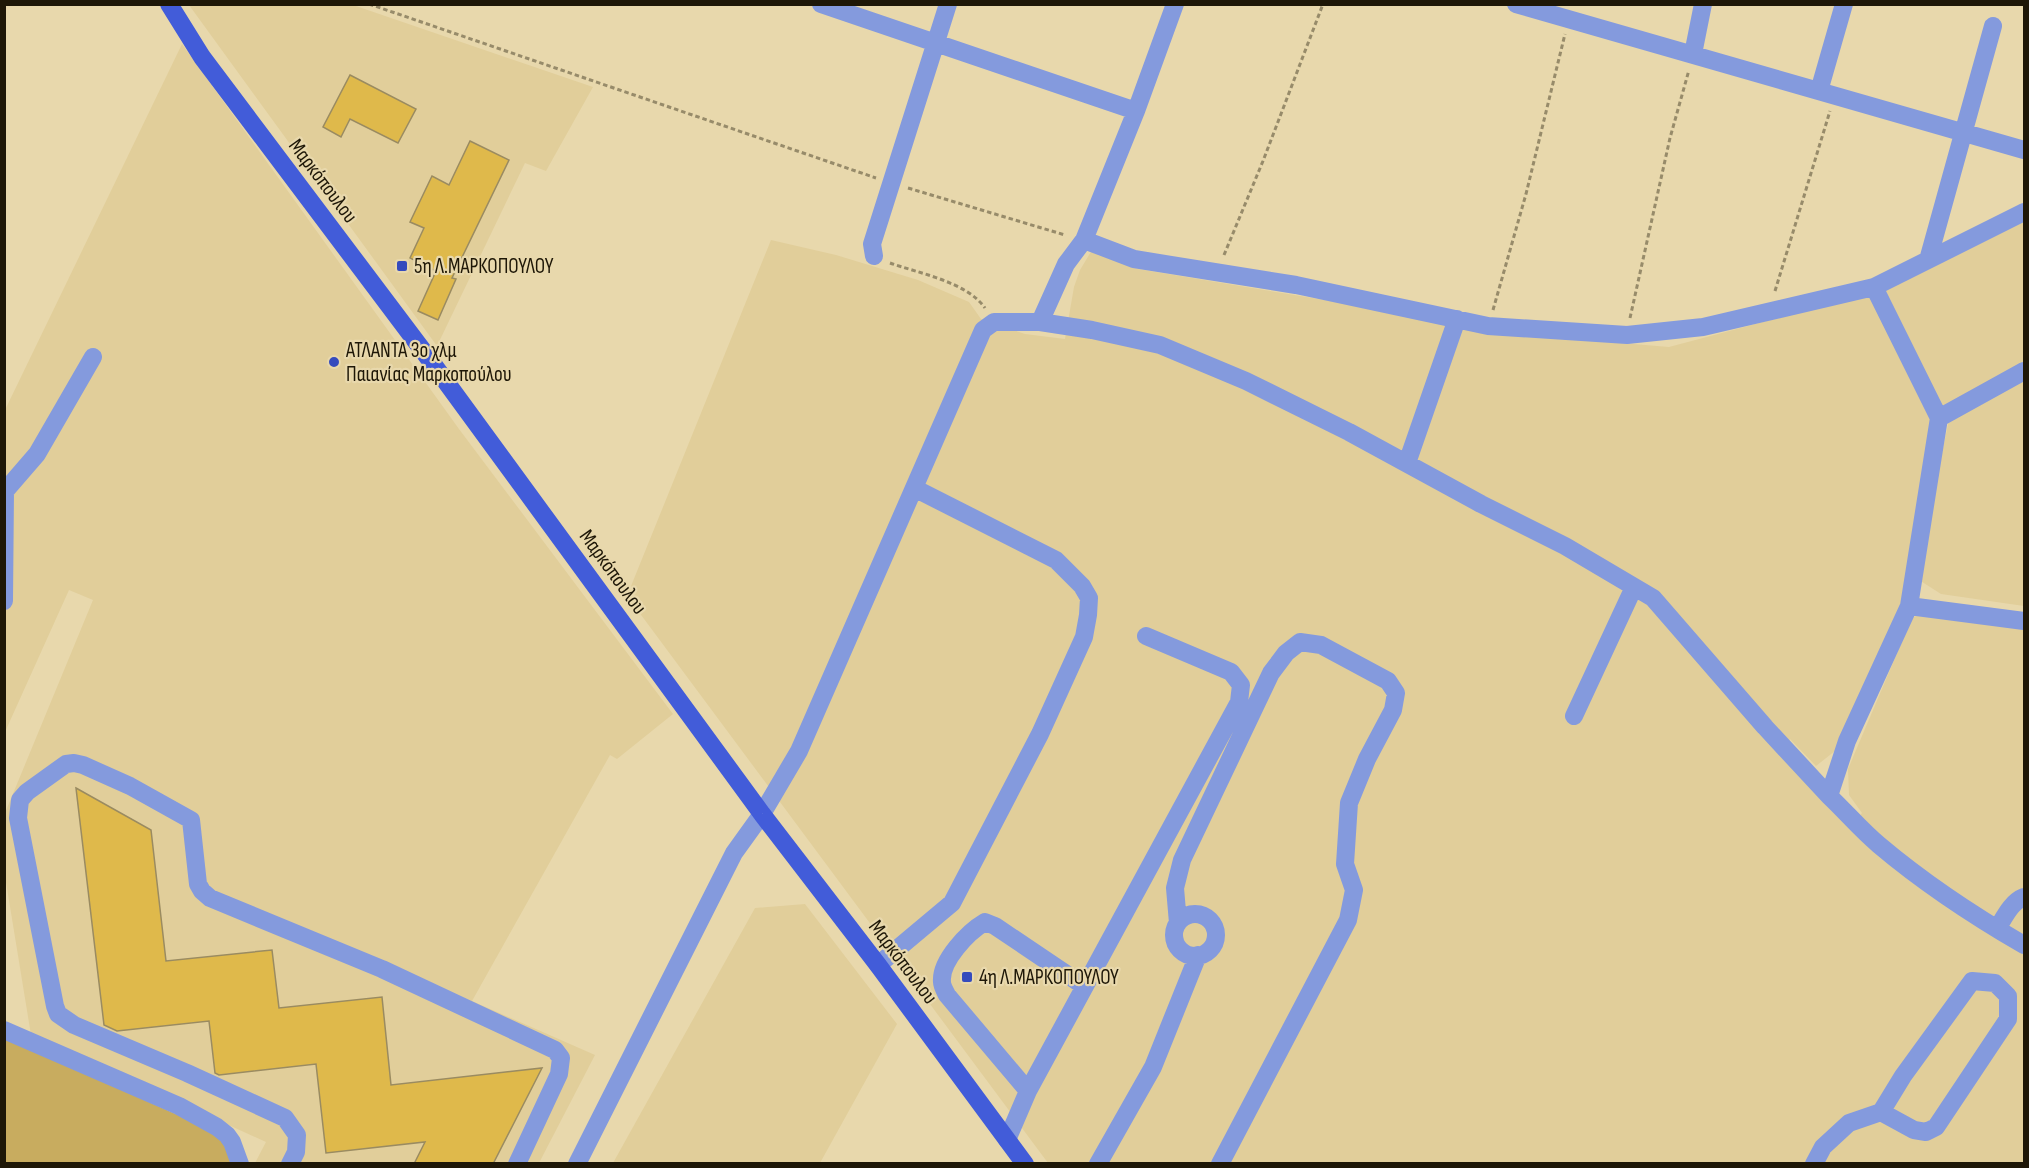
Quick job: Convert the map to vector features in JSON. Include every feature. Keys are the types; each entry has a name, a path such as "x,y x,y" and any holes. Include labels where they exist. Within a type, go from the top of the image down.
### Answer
{"main road":[{"name":"Μαρκόπουλου","path":"169,4 202,57 433,364 762,814 878,965 1025,1164"}],"street":[{"path":"821,4 1136,111"},
{"path":"873,256 872,244 948,4"},
{"path":"1040,322 1066,264 1084,240 1136,111 1175,4"},
{"path":"1516,4 2025,150"},
{"path":"1693,54 1703,4"},
{"path":"1827,94 1844,4"},
{"path":"1928,260 1993,26"},
{"path":"1084,240 1134,259 1296,285 1488,326 1627,335 1703,327 1874,287 2025,212"},
{"path":"1829,796 1848,741 1909,606 1939,418 1874,287"},
{"path":"1407,463 1457,319"},
{"path":"577,1164 734,853 762,814 799,751 983,330 994,322 1040,322 1092,330 1160,345 1246,381 1349,432 1481,504 1565,546 1653,598 1765,727 1877,844 1997,930 2025,945"},
{"path":"4,601 5,491 37,454 93,357"},
{"path":"1939,418 2025,371"},
{"path":"878,965 952,903 1040,734 1084,637 1088,615 1089,598 1082,586 1056,560 914,488"},
{"path":"1574,716 1634,587"},
{"path":"1909,606 2025,621"},
{"path":"1006,1140 1028,1091 1239,702 1241,685 1231,672 1146,636"},
{"path":"1178,923 1175,888 1182,860 1271,673 1286,653 1300,642 1321,645 1388,681 1396,693 1393,710 1367,759 1349,803 1345,864 1354,890 1348,920 1220,1164"},
{"path":"290,1164 296,1152 297,1134 285,1118 74,1025 58,1014 18,818 21,800 27,792 66,764 83,765 151,797 191,820 198,884 210,898 382,969 555,1050 561,1058 559,1074 517,1164"},
{"path":"1997,930 2011,907 2020,898 2025,897"},
{"path":"1195,914 1208,918 1213,923 1216,936 1215,943 1205,953 1198,955 1185,953 1176,943 1175,930 1182,918 1195,914"},
{"path":"1028,1091 947,995 942,983 943,970 956,948 974,928 985,922 995,926 1084,986"},
{"path":"1098,1164 1153,1067 1198,955"},
{"path":"1814,1164 1823,1147 1849,1123 1881,1112 1903,1077 1972,981 1995,983 2008,996 2008,1019 1936,1127 1926,1132 1914,1130 1881,1112"},
{"path":"4,1030 179,1106 217,1127 232,1142 240,1164"}],"path":[{"path":"369,4 891,183 1084,240"},
{"path":"1216,273 1263,161 1323,4"},
{"path":"1488,326 1526,194 1568,20"},
{"path":"1627,335 1670,138 1693,54"},
{"path":"1769,310 1827,94"},
{"path":"873,256 949,282 980,301 994,322"}],"shaded area":[{"path":"189,5 353,5 593,87 546,171 525,163 437,346"},
{"path":"182,44 459,429 673,714 617,759 610,755 472,1001 595,1055 539,1163 255,1163 266,1142 31,1035 5,876 5,813 93,600 69,590 5,732 5,410"},
{"path":"2024,220 2024,364 1940,411 1882,289"},
{"path":"771,240 836,255 918,280 969,302 981,319 1025,334 1065,339 1074,287 1080,270 1092,250 1138,269 1349,304 1493,332 1669,347 1873,293 1935,419 1904,606 1840,747 1816,766 1790,739 1781,757 1850,827 1862,813 1849,795 1848,769 1912,618 1922,613 2024,625 2024,1163 1048,1163 627,596"},
{"path":"2024,376 2024,606 1941,594 1916,578 1950,415"},
{"path":"805,904 897,1024 820,1163 613,1163 755,908"},
{"path":"4,1037 220,1134 234,1163 5,1163"}],"building":[{"path":"350,75 416,109 398,143 350,119 341,137 323,127"},
{"path":"470,141 509,160 452,278 456,279 438,320 418,311 436,271 410,258 424,228 410,222 432,176 449,185"},
{"path":"76,788 151,830 166,961 272,950 279,1008 382,997 391,1085 542,1068 493,1164 414,1164 425,1142 326,1153 316,1064 219,1075 215,1073 209,1021 117,1031 104,1025"}],"place":[{"name":"5η Λ.ΜΑΡΚΟΠΟΥΛΟΥ","path":"402,266"},
{"name":"ΑΤΛΑΝΤΑ 3ο χλμ Παιανίας Μαρκοπούλου","path":"334,362"},
{"name":"4η Λ.ΜΑΡΚΟΠΟΥΛΟΥ","path":"967,977"}]}
